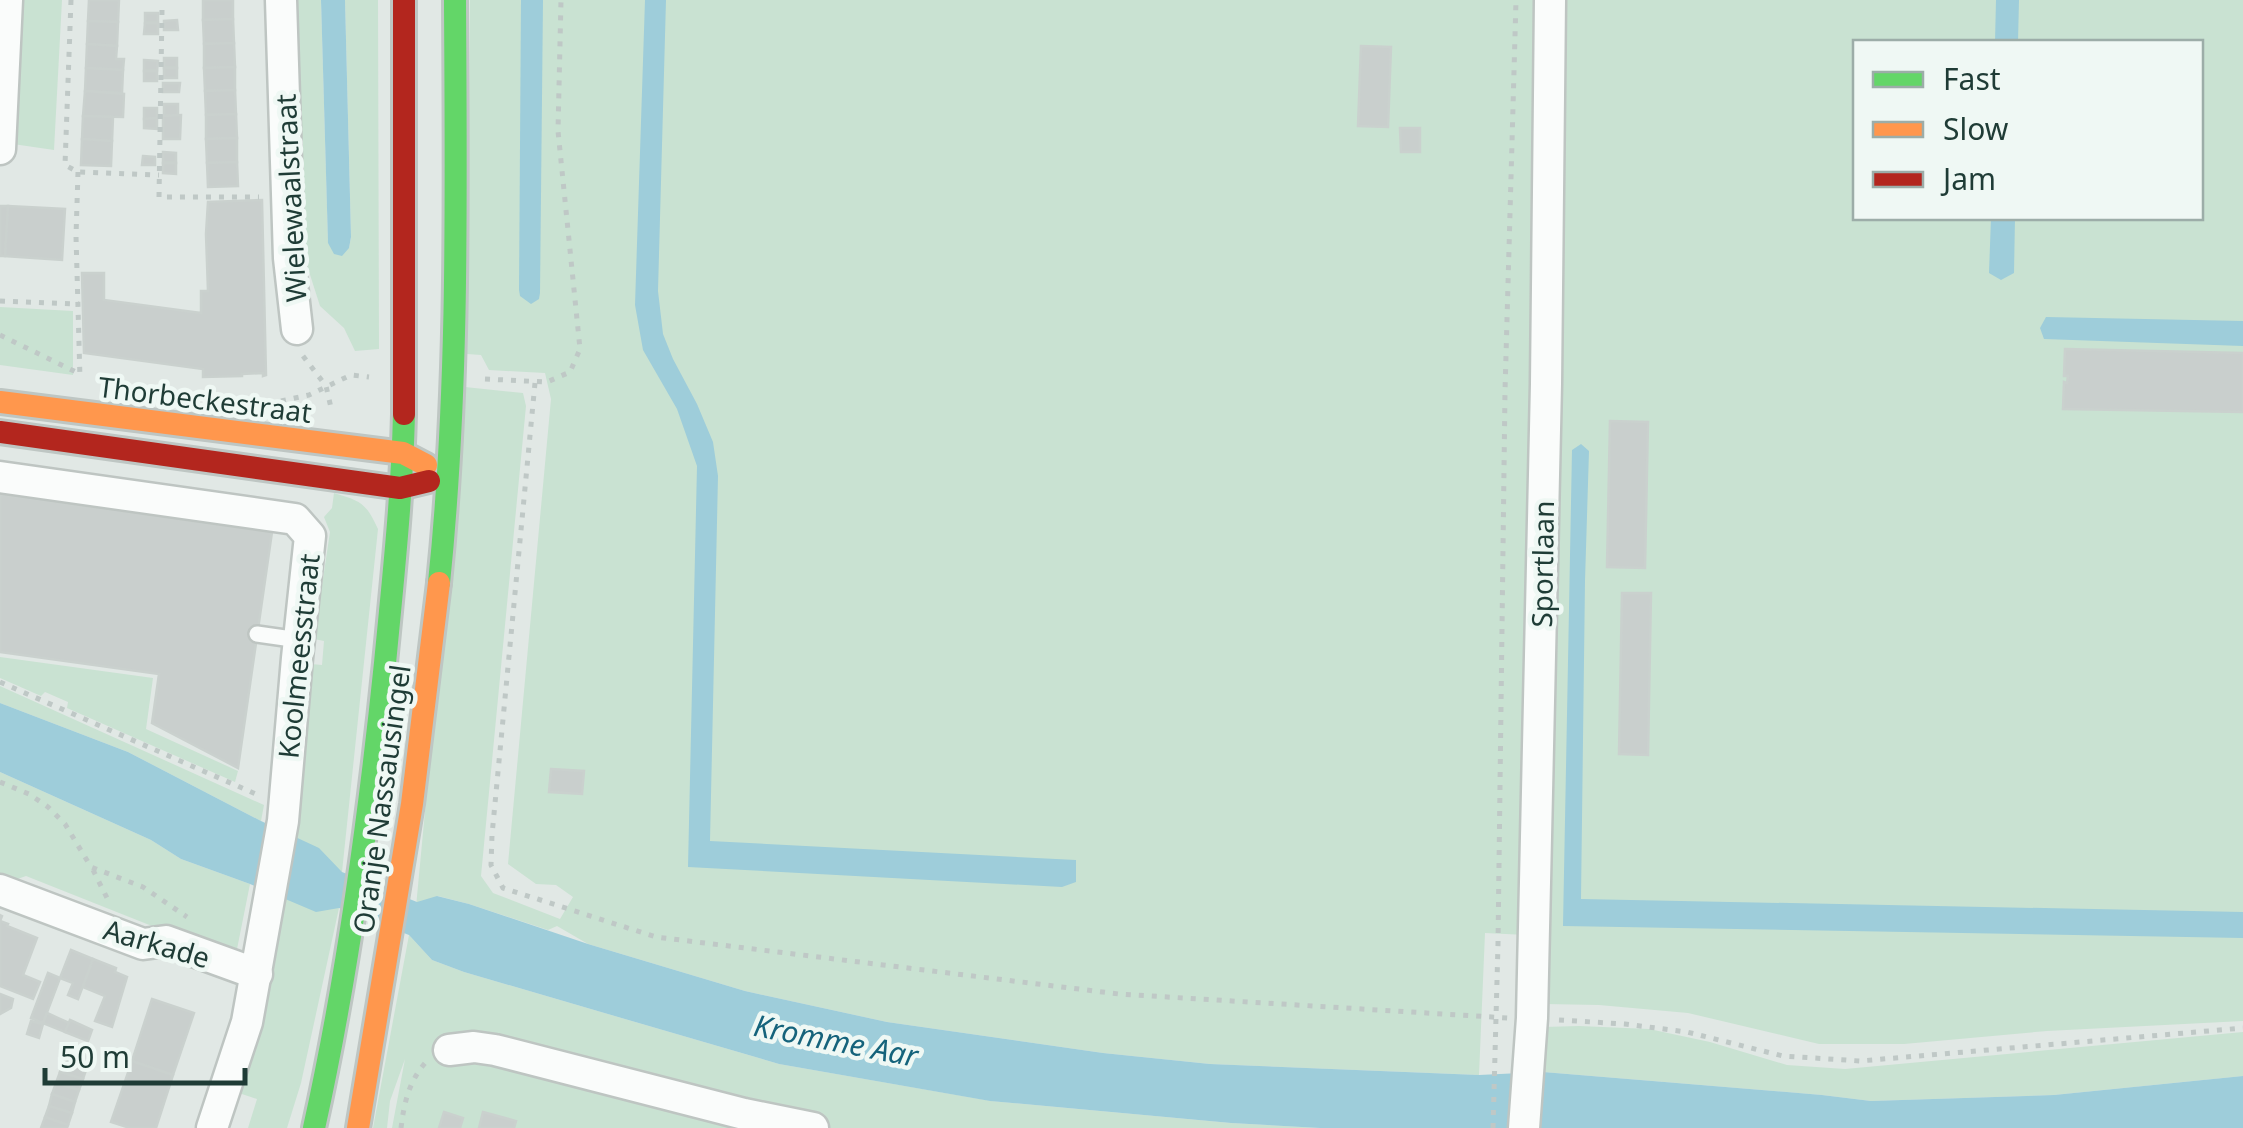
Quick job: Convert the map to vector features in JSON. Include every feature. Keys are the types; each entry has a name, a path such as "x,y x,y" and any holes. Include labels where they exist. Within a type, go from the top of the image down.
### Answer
{"main road":[{"name":"Oranje Nassausingel","path":"314,1128 353,923 376,762 403,453 404,0"},
{"name":"Oranje Nassausingel","path":"358,1128 401,886 442,565 454,378 456,0"},
{"name":"Thorbeckestraat","path":"0,402 403,453"},
{"path":"0,432 400,488 448,476"},
{"path":"403,453 448,476"}],"street":[{"path":"0,149 7,0"},
{"name":"Wielewaalstraat","path":"281,0 289,258 297,329"},
{"name":"Sportlaan","path":"1524,1128 1530,1033 1546,384 1550,0"},
{"name":"Koolmeesstraat","path":"0,477 295,519 310,536 284,813 247,1022 212,1128"},
{"name":"Aarkade","path":"0,890 143,944 166,940 257,974"},
{"path":"449,1050 495,1050 813,1128"}],"lane":[{"path":"258,634 299,640"}],"path":[{"path":"71,0 65,164 78,172 159,175"},
{"path":"454,378 546,382 570,372 580,350 558,130 561,0"},
{"name":"Sportlaan","path":"1493,1128 1505,391 1516,0"},
{"path":"162,10 159,197 288,198"},
{"path":"0,336 80,378 78,172"},
{"path":"0,300 79,304"},
{"name":"Wielewaalstraat","path":"297,329 294,345 326,386 351,375 404,377"},
{"path":"535,382 492,835 491,865 502,888 656,937 1119,994 1495,1018 1530,1033 1625,1024 1672,1030 1783,1056 1860,1061 2243,1028"},
{"path":"0,682 284,813"},
{"path":"0,782 48,807 65,824 92,867 143,887 192,920"},
{"path":"402,1128 405,1101 419,1070 430,1058 449,1050"}],"green space":[{"path":"21,0 62,0 54,150 13,144"},
{"path":"295,0 321,0 328,242 349,248 345,0 378,0 379,349 355,351 344,328 320,306 305,259 299,226"},
{"path":"470,0 2243,0 2243,1021 2047,1031 1904,1044 1819,1044 1688,1013 1544,1004 1546,936 1485,933 1479,1075 1210,1064 887,1022 745,991 588,944 557,926 548,930 438,896 416,907 465,387 523,393 526,406 481,876 493,893 560,919 573,897 556,885 536,884 508,864 551,399 545,373 489,370 481,355 467,354"},
{"path":"0,307 73,311 73,375 0,365"},
{"path":"334,493 362,504 378,529 342,872 291,836 311,664 322,665 324,641 314,639 330,532 324,517 332,508"},
{"path":"0,657 153,678 146,729 238,771 235,782 67,708 68,702 45,692 41,696 0,678"},
{"path":"0,686 264,805 261,821 128,752 0,703"},
{"path":"0,772 151,840 181,859 250,884 235,959 26,876 6,883 0,880"},
{"path":"280,898 339,908 301,1083 287,1128 248,1128 257,1099 233,1091"},
{"path":"409,935 432,960 464,972 779,1064 991,1101 1320,1128 392,1128 405,1059 390,1101 387,1128 373,1128"},
{"path":"1543,1027 1649,1029 1787,1065 1845,1069 2243,1032 2243,1076 2054,1095 1871,1101 1543,1072"}],"water":[{"path":"321,0 345,0 351,237 342,256 334,254 328,243"},
{"path":"521,0 543,0 540,293 539,299 531,304 520,296 519,290"},
{"path":"645,0 666,0 658,291 663,334 713,442 718,476 710,841 1076,860 1076,882 1062,887 688,867 697,466 677,409 643,350 635,305"},
{"path":"1996,0 2019,0 2018,40 1995,40"},
{"path":"1991,220 2015,220 2014,273 2001,280 1989,273"},
{"path":"2046,317 2243,321 2243,346 2044,339 2040,328"},
{"path":"1581,444 1589,451 1581,899 2243,912 2243,938 1563,926 1572,450"},
{"name":"Kromme Aar","path":"0,703 128,752 319,848 342,872 417,902 437,896 469,904 745,991 887,1022 1210,1064 1479,1075 1543,1072 1871,1101 2054,1095 2243,1076 2243,1128 1320,1128 990,1101 779,1064 464,972 432,960 409,935 339,908 316,912 181,859 151,840 0,772"}],"building":[{"path":"89,0 119,0 118,22 88,21"},
{"path":"203,0 233,0 233,19 203,20"},
{"path":"145,13 158,13 158,23 145,23"},
{"path":"233,19 234,43 204,44 203,20"},
{"path":"177,20 178,30 164,30 164,21"},
{"path":"88,21 118,22 117,46 87,44"},
{"path":"145,23 158,23 158,34 144,34"},
{"path":"234,43 235,67 204,68 204,44"},
{"path":"87,44 117,46 116,59 124,59 123,70 86,68"},
{"path":"1361,46 1391,47 1388,127 1358,126"},
{"path":"164,58 177,58 177,68 164,68"},
{"path":"144,60 158,61 157,71 144,71"},
{"path":"235,67 235,90 205,91 204,68"},
{"path":"86,68 123,70 122,93 85,91"},
{"path":"164,68 177,68 177,78 164,78"},
{"path":"144,71 157,71 157,81 144,81"},
{"path":"163,83 180,83 179,92 163,92"},
{"path":"235,90 236,114 206,115 205,91"},
{"path":"85,91 124,94 123,117 83,116"},
{"path":"164,104 178,104 178,115 164,116"},
{"path":"144,108 157,108 157,118 144,119"},
{"path":"236,114 237,138 206,139 206,115"},
{"path":"181,115 180,139 163,139 163,116"},
{"path":"83,116 113,117 112,141 82,139"},
{"path":"157,118 157,129 144,128 144,119"},
{"path":"1400,128 1420,128 1420,152 1401,152"},
{"path":"237,138 237,162 207,163 206,139"},
{"path":"82,139 112,141 111,166 81,165"},
{"path":"163,152 176,153 176,163 163,163"},
{"path":"143,156 155,157 155,165 142,165"},
{"path":"237,162 238,186 208,187 207,163"},
{"path":"163,163 176,163 176,174 163,173"},
{"path":"262,200 266,375 203,377 203,369 84,353 82,273 104,273 104,300 201,313 201,291 208,291 208,202"},
{"path":"0,206 8,206 5,256 0,256"},
{"path":"8,206 65,209 62,260 5,256"},
{"path":"2065,349 2243,353 2243,412 2063,409 2064,382 2067,383 2068,376 2064,376"},
{"path":"1610,421 1648,422 1645,568 1607,567"},
{"path":"0,494 272,532 238,768 152,723 159,674 0,652"},
{"path":"1622,593 1651,593 1648,755 1619,754"},
{"path":"551,769 584,771 582,794 549,792"},
{"path":"0,921 37,938 23,975 40,982 33,999 0,986"},
{"path":"71,950 93,959 78,999 68,995 73,983 60,978"},
{"path":"93,959 127,977 112,1027 95,1021 105,996 83,987"},
{"path":"48,973 60,978 43,1023 31,1018"},
{"path":"0,994 13,999 11,1008 0,1014"},
{"path":"152,999 194,1013 173,1075 132,1061"},
{"path":"47,1013 69,1023 65,1032 43,1023"},
{"path":"70,1020 92,1030 88,1041 65,1032"},
{"path":"31,1021 43,1024 39,1038 27,1034"},
{"path":"68,1048 91,1056 87,1067 64,1060"},
{"path":"64,1060 87,1067 83,1079 60,1072"},
{"path":"132,1061 173,1075 156,1128 130,1128 111,1122"},
{"path":"60,1072 83,1079 79,1090 56,1083"},
{"path":"56,1083 79,1090 75,1102 52,1094"},
{"path":"52,1094 75,1102 72,1113 49,1106"},
{"path":"49,1106 72,1113 68,1125 45,1117"},
{"path":"444,1112 463,1118 460,1128 439,1128"},
{"path":"483,1112 516,1121 514,1128 479,1128"},
{"path":"45,1117 68,1125 67,1128 41,1128"}],"traffic: fast":[{"path":"439,583 453,365 455,0"},
{"path":"314,1128 347,955 372,780 397,538 404,414"}],"traffic: slow":[{"path":"0,402 403,453 426,465"},
{"path":"358,1128 412,804 439,583"}],"traffic: jam":[{"path":"404,0 404,414"},
{"path":"0,432 400,488 429,481"}]}
